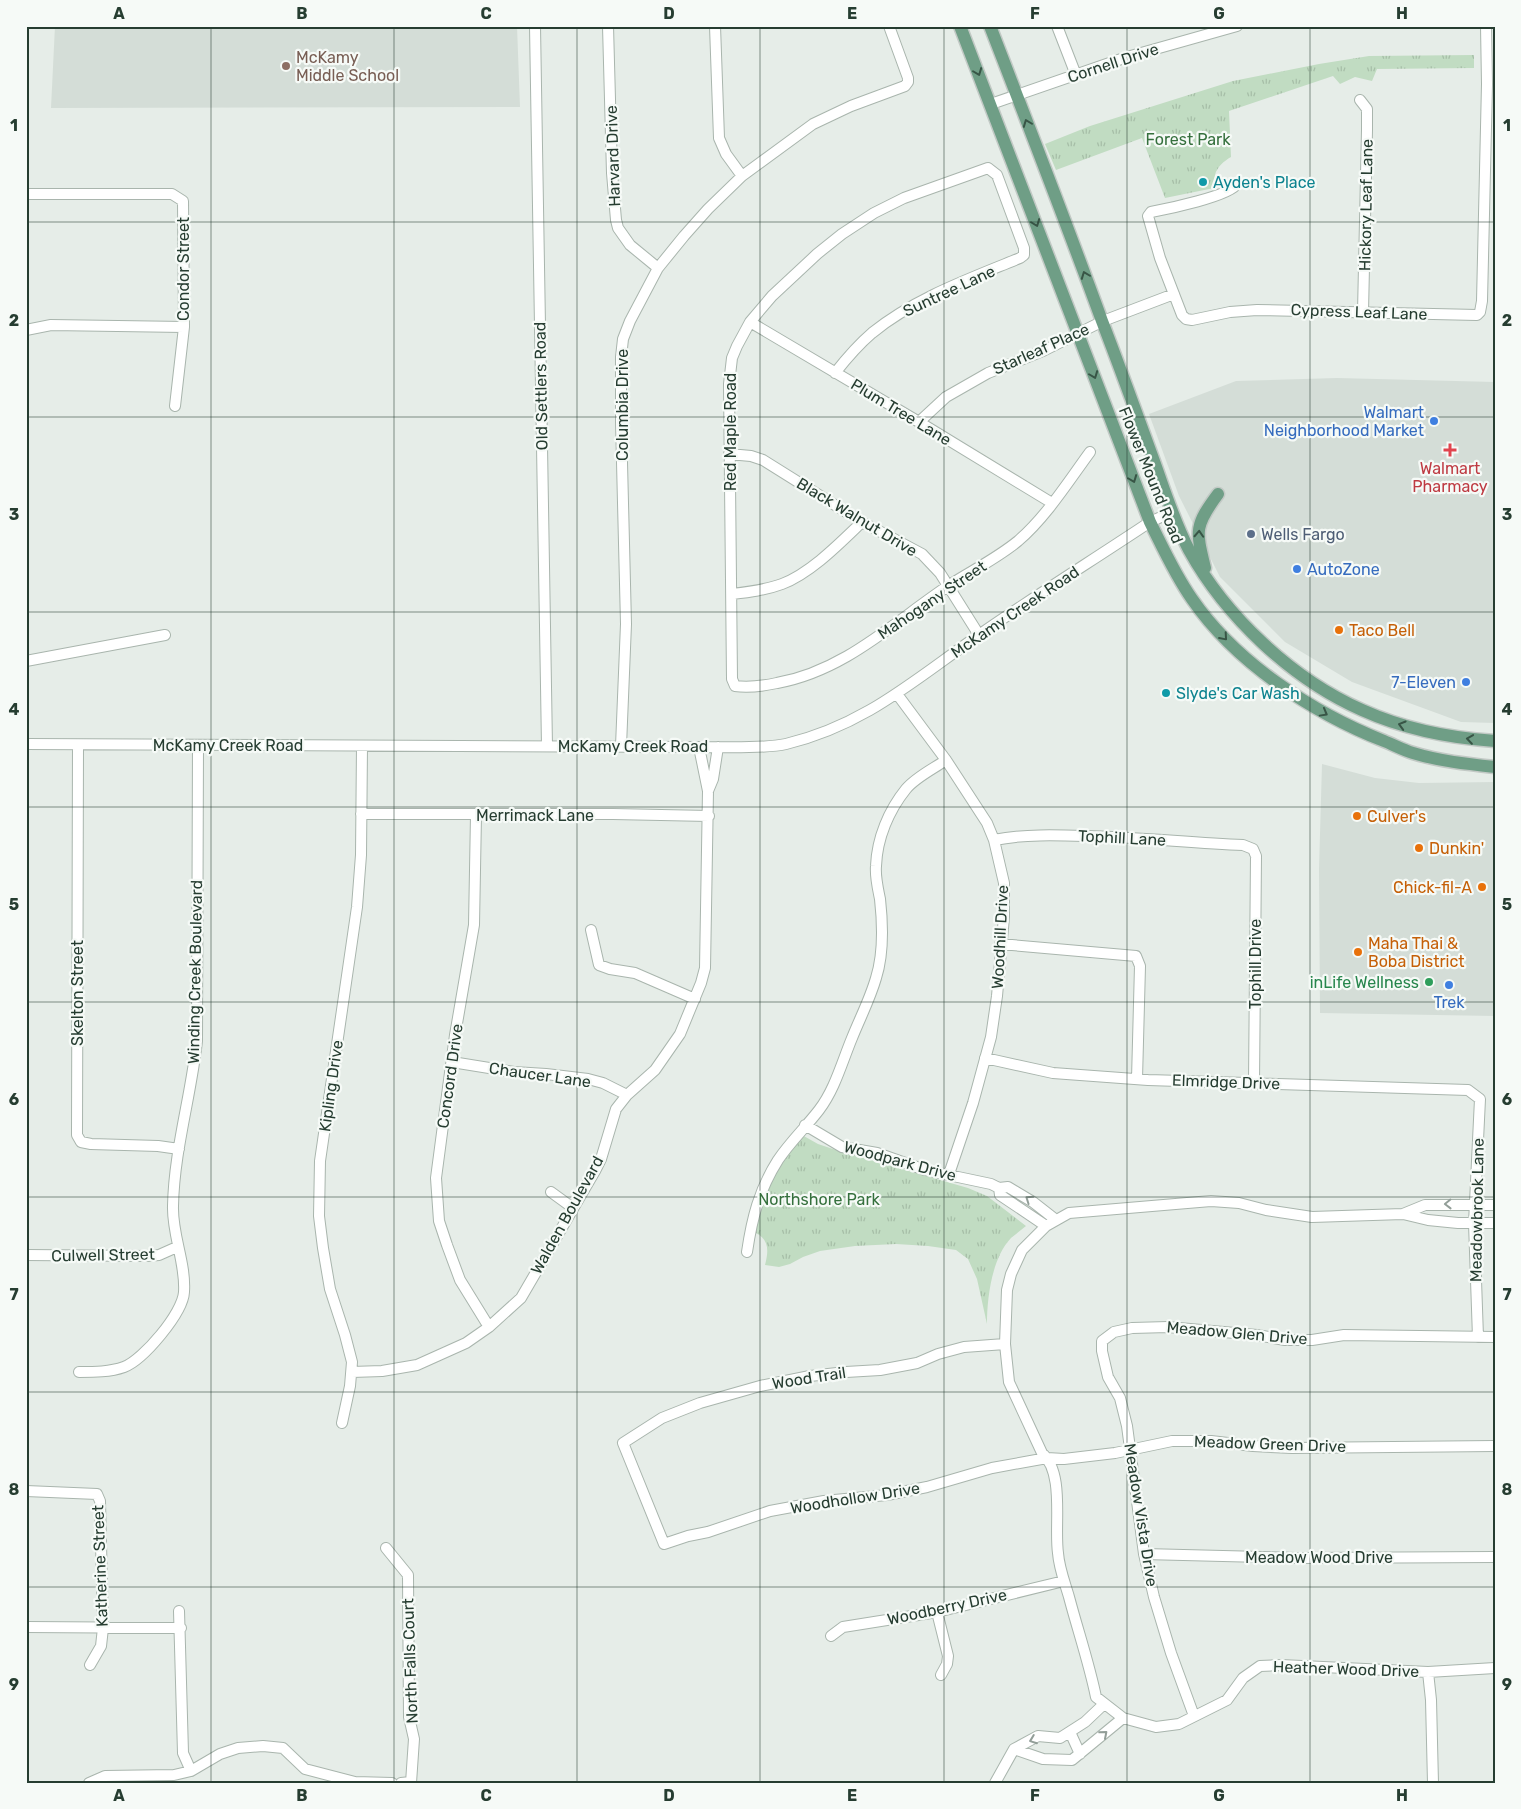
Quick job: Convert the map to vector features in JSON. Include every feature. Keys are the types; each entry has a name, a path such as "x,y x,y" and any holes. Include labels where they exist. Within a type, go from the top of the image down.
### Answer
{"main road":[{"name":"Flower Mound Road","path":"960,26 1150,522 1171,565 1192,599 1228,642 1269,676 1322,712 1404,750 1464,764 1495,767"},
{"name":"Flower Mound Road","path":"990,26 1172,512 1188,548 1207,578 1248,629 1280,659 1338,697 1361,710 1388,720 1447,736 1495,741"},
{"path":"1207,578 1197,534 1205,511 1218,494"},
{"path":"1269,676 1280,659"}],"street":[{"name":"Old Settlers Road","path":"535,26 547,746"},
{"name":"Harvard Drive","path":"608,26 612,172 616,220 618,228 630,245 658,268"},
{"path":"716,26 719,138 726,154 742,176"},
{"name":"Columbia Drive","path":"620,746 626,624 621,422 621,357 623,339 630,321 658,268 708,209 742,176 813,124 851,106 905,86 908,82 904,66 889,26"},
{"path":"1057,26 1076,76"},
{"name":"Cornell Drive","path":"990,104 1154,49 1237,26"},
{"name":"Cypress Leaf Lane","path":"1174,294 1182,315 1186,319 1192,320 1257,310 1477,315 1480,312 1482,301 1486,133 1486,26"},
{"name":"Hickory Leaf Lane","path":"1360,100 1367,109 1368,130 1363,312"},
{"name":"Red Maple Road","path":"735,686 732,679 729,371 736,346 750,322 772,296 817,254 842,234 874,213 913,195 988,168 997,175 1024,248 1024,255"},
{"path":"1174,294 1160,258 1148,216 1151,212 1220,195 1234,189 1237,184"},
{"name":"Condor Street","path":"26,194 172,194 183,201 184,328 175,406"},
{"name":"Suntree Lane","path":"835,373 857,346 872,333 903,312 943,290 1024,255"},
{"name":"Starleaf Place","path":"919,422 964,385 988,373 1043,351 1077,332 1102,321 1174,294"},
{"name":"Plum Tree Lane","path":"750,322 1052,503"},
{"path":"26,330 51,325 184,328"},
{"name":"Mahogany Street","path":"735,686 763,686 798,680 821,671 845,658 886,632 948,586 995,558 1019,540 1052,503 1090,452"},
{"name":"Black Walnut Drive","path":"729,454 751,456 762,460 862,522 922,554 940,573 980,635"},
{"name":"McKamy Creek Road","path":"26,744 718,747 784,744 842,726 897,694 980,635 1150,522 1172,512"},
{"path":"732,594 763,590 784,584 825,557 862,522"},
{"path":"26,661 165,635"},
{"name":"Woodhill Drive","path":"897,694 946,760 987,823 994,840 1004,883 1004,916 1000,944 997,996 991,1038 973,1103 949,1174"},
{"name":"Skelton Street","path":"78,745 77,1135 81,1142 91,1144 158,1146 178,1149"},
{"name":"Winding Creek Boulevard","path":"79,1372 101,1372 122,1368 134,1362 157,1339 183,1302 183,1270 177,1247 173,1207 178,1149 194,1070 197,1041 198,745"},
{"name":"Kipling Drive","path":"342,1423 352,1372 352,1362 330,1290 323,1248 319,1216 320,1162 358,907 361,856 362,746"},
{"name":"Walden Boulevard","path":"352,1372 382,1371 417,1365 466,1343 489,1327 520,1298 595,1171 614,1115 627,1095 655,1070 680,1034 695,999 705,968 706,852 709,816 708,791 699,747"},
{"name":"Walden Boulevard","path":"708,791 713,779 718,747"},
{"path":"746,1252 750,1225 760,1192 778,1160 819,1110 837,1079 877,977 881,961 882,922 876,866 879,840 883,828 906,788 946,760"},
{"name":"Merrimack Lane","path":"361,814 709,816"},
{"name":"Concord Drive","path":"476,815 474,925 436,1178 439,1221 460,1280 489,1327"},
{"name":"Tophill Lane","path":"994,840 1013,836 1033,835 1078,836 1243,845 1250,848"},
{"name":"Tophill Drive","path":"1250,848 1253,849 1256,856 1254,1083"},
{"path":"591,930 599,965 635,974 695,999"},
{"path":"1000,944 1136,956 1140,966 1137,1079"},
{"name":"Elmridge Drive","path":"985,1058 1052,1072 1137,1079 1468,1090"},
{"name":"Chaucer Lane","path":"452,1062 514,1072 588,1079 603,1083 627,1095"},
{"name":"Meadowbrook Lane","path":"1468,1090 1480,1099 1474,1205 1478,1337"},
{"name":"Woodpark Drive","path":"805,1125 842,1147 877,1154 925,1170 991,1184 999,1188 1008,1187 1017,1191 1056,1220"},
{"name":"Woodpark Drive","path":"999,1188 1000,1195 1046,1226"},
{"path":"551,1192 573,1208"},
{"path":"995,1783 1014,1749 1038,1736 1060,1738 1085,1722 1104,1704 1096,1697 1058,1554 1056,1481 1047,1458 1042,1453 1010,1382 1005,1344 1007,1290 1011,1274 1022,1250 1046,1226 1069,1213 1086,1210 1211,1201 1239,1204 1312,1218 1403,1214 1428,1220 1495,1223"},
{"path":"1403,1214 1425,1205 1495,1205"},
{"name":"Culwell Street","path":"26,1255 147,1256 159,1255 177,1247"},
{"name":"Meadow Glen Drive","path":"1102,1341 1114,1332 1132,1328 1168,1326 1257,1335 1285,1340 1312,1340 1344,1336 1495,1337"},
{"name":"Meadow Vista Drive","path":"1102,1341 1102,1351 1108,1378 1120,1398 1127,1426 1144,1554 1154,1597 1171,1653 1194,1716"},
{"name":"Wood Trail","path":"664,1544 623,1443 662,1418 700,1403 760,1386 810,1376 880,1370 917,1363 938,1354 964,1347 1005,1344"},
{"name":"Meadow Green Drive","path":"1047,1458 1064,1459 1090,1456 1172,1441 1211,1441 1292,1448 1495,1446"},
{"name":"Woodhollow Drive","path":"664,1544 708,1532 770,1511 824,1501 886,1496 927,1487 992,1468 1047,1458"},
{"name":"Katherine Street","path":"26,1491 97,1494 100,1501 103,1628 101,1646 90,1665"},
{"name":"North Falls Court","path":"386,1548 408,1575 409,1717 414,1739 408,1782"},
{"name":"Meadow Wood Drive","path":"1144,1554 1297,1558 1495,1557"},
{"name":"Woodberry Drive","path":"831,1636 843,1627 938,1612 1064,1581"},
{"path":"180,1610 183,1753 191,1771"},
{"path":"938,1612 948,1656 947,1664 941,1675"},
{"path":"26,1627 181,1628"},
{"name":"Heather Wood Drive","path":"1104,1704 1123,1718 1156,1726 1180,1724 1227,1700 1243,1678 1260,1666 1280,1664 1428,1672 1495,1668"},
{"path":"1428,1672 1431,1700 1433,1783"},
{"path":"1014,1749 1043,1759 1072,1760 1123,1718"},
{"path":"1070,1732 1080,1754"},
{"path":"89,1783 105,1776 122,1774 174,1775 191,1771 220,1754 238,1748 263,1746 283,1748 305,1770 354,1782 392,1783"}],"shaded area":[{"name":"McKamy Middle School","path":"55,26 517,26 520,107 51,108"},
{"path":"1337,378 1495,382 1495,723 1461,722 1352,682 1285,642 1220,577 1179,496 1149,414 1236,381"},
{"path":"1322,764 1375,778 1419,783 1495,782 1495,1016 1320,1013 1319,869"}],"green space":[{"name":"Forest Park","path":"1474,55 1474,68 1377,69 1372,81 1355,77 1340,84 1333,76 1229,111 1231,157 1217,169 1214,188 1165,198 1142,138 1056,170 1045,144 1090,126 1233,81 1369,56"},
{"name":"Northshore Park","path":"802,1135 818,1144 839,1151 968,1188 987,1196 1026,1226 1011,1238 999,1256 992,1278 987,1324 977,1279 968,1259 956,1250 896,1244 855,1246 820,1251 779,1267 765,1265 767,1246 763,1238 754,1232 765,1189 779,1163"}],"place":[{"name":"McKamy Middle School","path":"286,66"},
{"name":"Ayden's Place","path":"1203,182"},
{"name":"Walmart Neighborhood Market","path":"1434,421"},
{"name":"Walmart Pharmacy","path":"1450,450"},
{"name":"Wells Fargo","path":"1251,534"},
{"name":"AutoZone","path":"1297,569"},
{"name":"Taco Bell","path":"1339,630"},
{"name":"7-Eleven","path":"1466,682"},
{"name":"Slyde's Car Wash","path":"1166,693"},
{"name":"Culver's","path":"1357,816"},
{"name":"Dunkin'","path":"1419,848"},
{"name":"Chick-fil-A","path":"1482,887"},
{"name":"Maha Thai & Boba District","path":"1358,952"},
{"name":"inLife Wellness","path":"1429,982"},
{"name":"Trek","path":"1449,985"}]}
